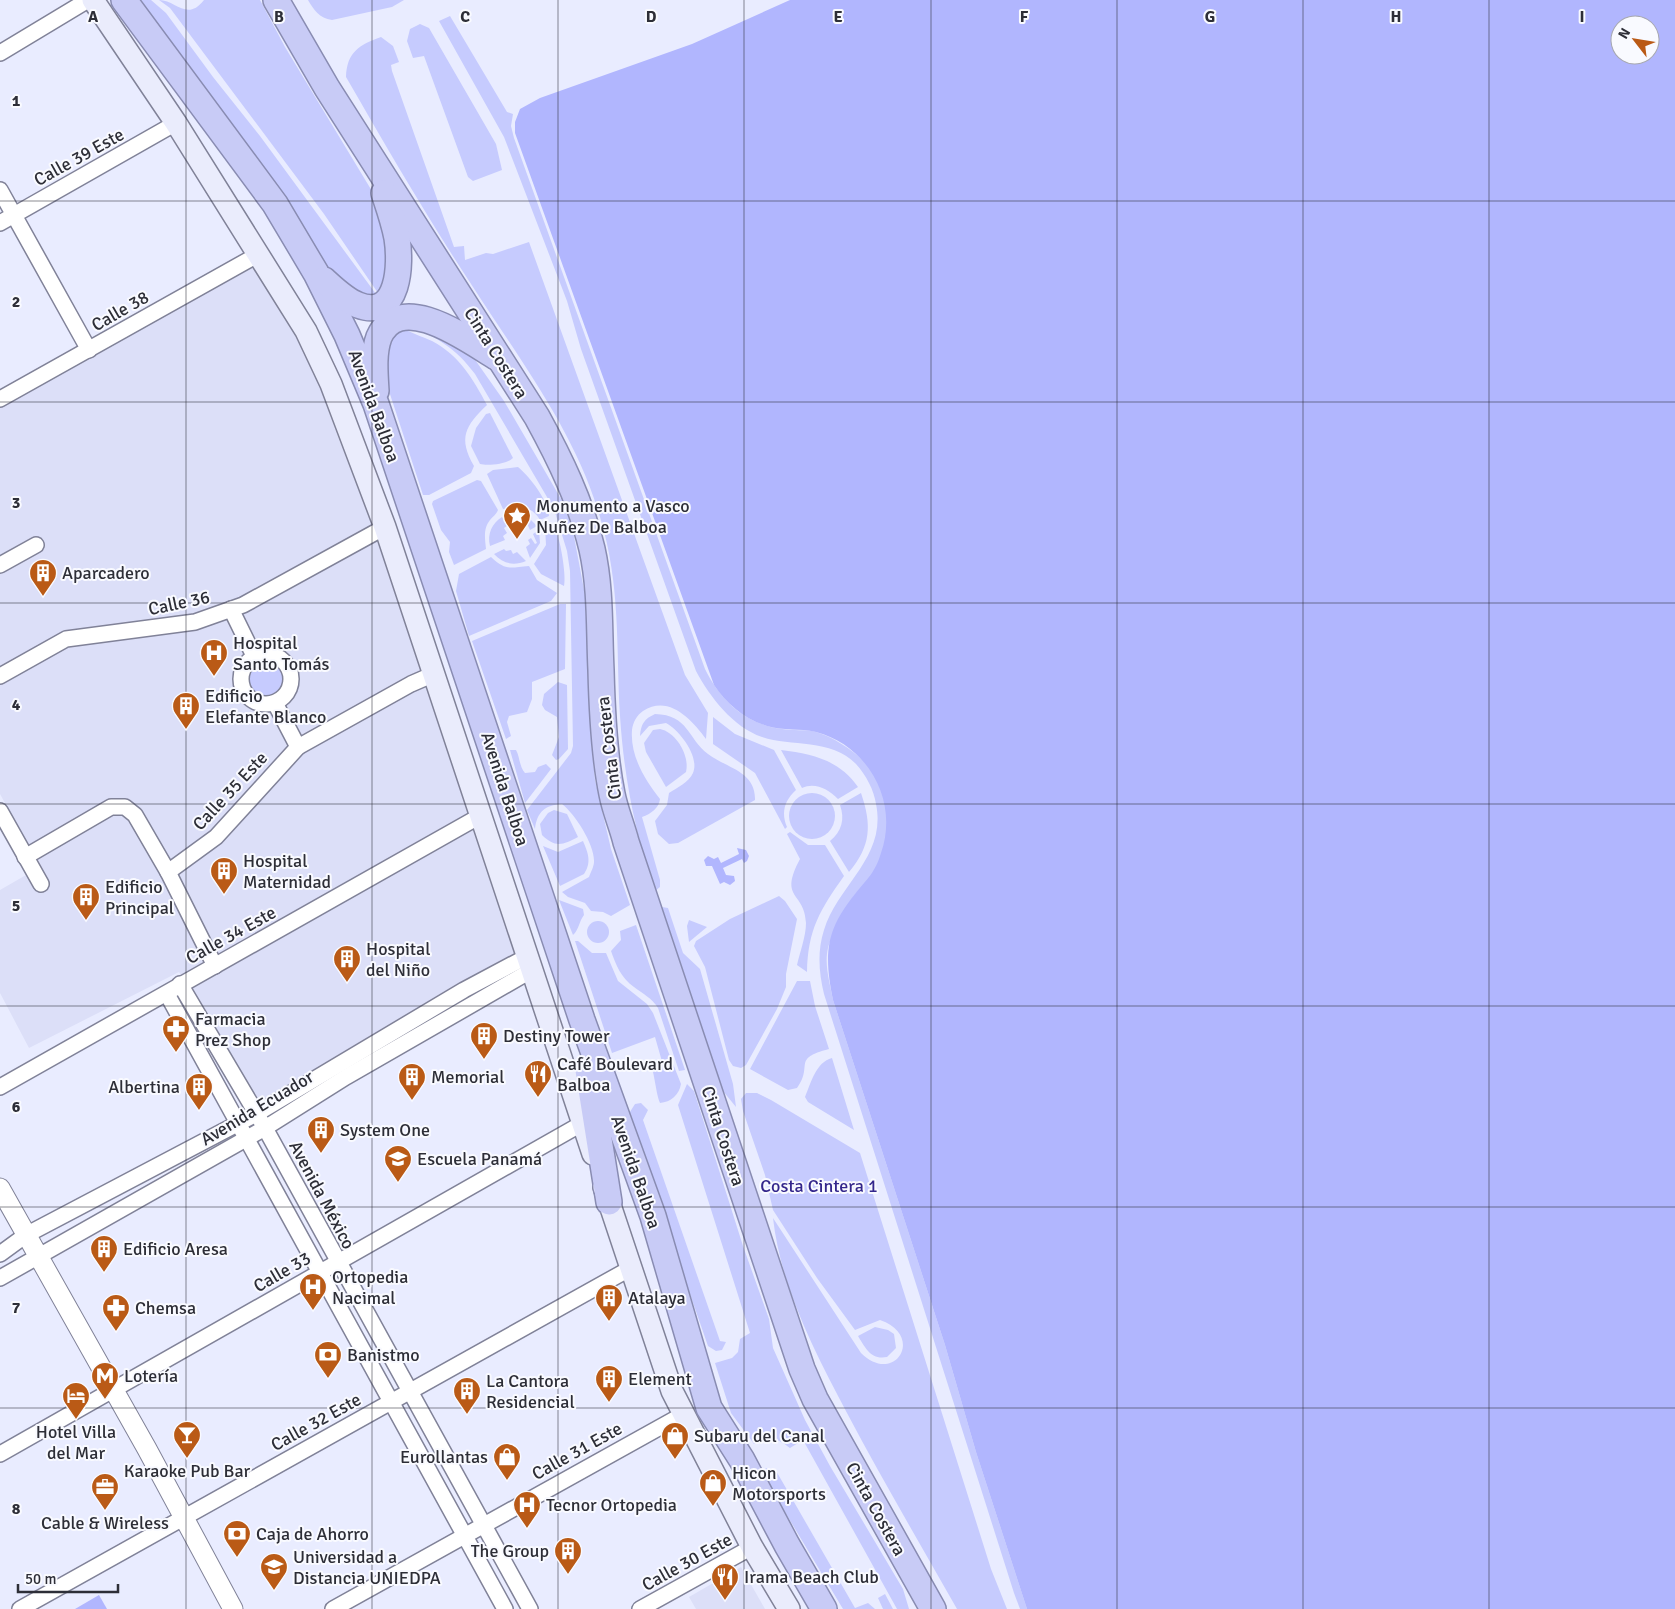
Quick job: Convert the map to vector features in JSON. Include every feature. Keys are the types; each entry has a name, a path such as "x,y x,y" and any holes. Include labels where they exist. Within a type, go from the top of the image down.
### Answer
{"highway":[{"name":"Avenida Balboa","path":"124,0 275,204 316,273 347,334 376,404 582,1020 653,1216 709,1408 742,1460 787,1545 824,1609"},
{"name":"Cinta Costera","path":"276,0 327,88 500,360 558,456 577,501 592,550 599,601 601,672 612,795 749,1216 802,1369 815,1399 933,1609"},
{"path":"316,273 348,300 358,305 377,305 386,301 393,292 399,263 397,238 392,216 371,158"},
{"path":"376,404 376,352 379,337 387,326 399,318 410,316 427,319 500,360"},
{"path":"582,1020 609,1202"},
{"path":"907,1564 918,1609"}],"main road":[{"name":"Avenida Balboa","path":"93,0 176,123 258,254 310,340 330,384 385,527 672,1391 682,1415 752,1547 789,1609"}],"street":[{"path":"0,53 88,0"},
{"name":"Calle 39 Este","path":"0,223 176,123"},
{"path":"0,190 89,350"},
{"name":"Calle 38","path":"0,399 258,254"},
{"name":"Calle 36","path":"0,676 66,639 195,622 243,605 385,527"},
{"path":"0,566 36,545"},
{"path":"231,609 254,656"},
{"path":"276,655 287,665 292,679 290,687 282,699 275,703 258,704 251,700 241,686 242,669 254,656 276,655"},
{"name":"Calle 35 Este","path":"168,872 216,837 298,747 410,684 434,674"},
{"path":"275,703 298,747"},
{"path":"25,858 111,807 125,807 135,815 168,872 215,966"},
{"path":"0,811 41,884"},
{"name":"Calle 34 Este","path":"0,1088 167,994 180,984 480,816"},
{"name":"Avenida Ecuador","path":"0,1254 26,1236 256,1114 464,990 530,963"},
{"name":"Avenida Ecuador","path":"0,1278 37,1255 265,1128 530,963"},
{"name":"Avenida México","path":"180,984 265,1128 530,1609"},
{"path":"167,994 239,1123 319,1273 393,1401 464,1535 506,1609"},
{"name":"Calle 33","path":"0,1454 583,1123"},
{"path":"0,1188 114,1390 233,1609"},
{"name":"Calle 32 Este","path":"20,1609 631,1268"},
{"name":"Calle 31 Este","path":"333,1609 484,1523 682,1415"},
{"name":"Calle 30 Este","path":"640,1609 752,1547"}],"shaded area":[{"path":"790,0 1675,0 1675,1609 1027,1609 976,1452 945,1345 833,1000 830,984 828,956 832,932 845,907 873,871 881,853 886,834 886,815 882,796 875,779 865,763 835,739 816,732 773,728 759,723 737,710 714,685 515,133 515,122 520,109 540,98 692,44"},
{"name":"Hospital Santo Tomás","path":"259,254 302,333 335,429 394,582 520,954 257,1109 179,972 29,1048 0,993 0,890 40,867 0,794 0,402"},
{"path":"737,848 746,850 749,856 747,861 744,863 742,859 723,868 726,875 734,876 735,881 730,885 724,882 720,884 712,866 706,866 704,860 708,856 714,859 718,857 721,863 739,854"},
{"path":"741,1567 765,1609 696,1609 689,1597"},
{"path":"99,1595 107,1609 75,1609"}],"green space":[{"path":"141,0 151,0 166,13 213,77 260,136 376,294 361,297 335,278 266,170 236,137"},
{"path":"159,0 187,10 198,6 204,0 260,0 285,47 378,201 385,222 388,273 378,293 324,214 170,8"},
{"path":"308,0 404,0 392,7 332,20 320,15"},
{"path":"450,16 507,112 513,114 511,126 514,138 705,669 711,681 727,701 757,722 782,729 816,732 841,744 864,761 880,785 887,814 885,844 875,871 851,901 830,943 827,954 829,981 833,1000 945,1345 976,1452 1027,1609 1020,1609 1014,1593 822,986 820,954 824,930 831,914 868,855 874,840 877,823 876,804 873,793 869,783 856,764 835,750 810,744 773,740 762,737 741,726 715,701 696,671 581,349 567,301 504,137 439,21"},
{"path":"420,24 429,28 496,144 502,170 473,181 468,177 424,56 413,58 407,41 410,29"},
{"path":"381,37 393,46 399,62 391,65 392,71 454,247 464,246 465,260 486,253 493,254 529,242 685,675 708,713 706,739 687,717 671,707 653,707 643,711 633,724 632,740 636,758 644,776 660,799 654,810 642,817 660,880 660,887 655,891 636,827 624,761 620,716 615,592 607,543 600,517 590,486 562,427 528,370 440,235 346,77 352,55 366,43"},
{"path":"407,324 414,325 471,354 504,401 564,504 573,531 585,595 591,740 595,780 611,849 630,905 611,916 603,912 591,911 585,903 568,897 562,892 589,877 594,864 588,839 573,815 562,804 551,806 540,814 535,829 527,810 571,753 573,746 570,571 567,551 554,509 468,365 445,344"},
{"path":"400,326 432,341 450,353 471,377 487,405 473,419 466,433 466,448 474,466 471,473 429,495 423,495 388,388 384,349"},
{"path":"490,413 513,458 502,463 483,465 480,464 471,446 476,428 486,414"},
{"path":"518,467 538,489 549,516 540,520 533,511 528,509 503,509 487,474 493,470"},
{"path":"477,480 481,481 498,510 486,527 486,549 454,565 449,552 450,542 441,530 432,504 433,501"},
{"path":"513,514 528,517 537,526 530,530 525,519 523,521 526,528 523,530 521,526 517,528 514,523 511,525 507,516"},
{"path":"502,517 507,526 504,528 507,533 503,536 505,540 490,546 489,537 491,529 495,522"},
{"path":"551,522 557,532 562,552 564,586 541,574 534,564 546,545 545,526"},
{"path":"539,530 540,543 530,558 526,547 530,544 528,540 531,538 535,544 537,543 533,534"},
{"path":"504,549 506,551 511,550 513,554 517,552 526,561 509,563 501,560 494,554"},
{"path":"491,557 496,562 509,568 529,566 537,580 557,593 551,601 469,636 456,591 459,574"},
{"path":"560,604 566,604 565,669 532,682 532,699 527,712 509,716 507,722 511,736 506,739 472,641"},
{"path":"265,662 272,663 278,668 283,674 283,688 278,694 272,699 265,700 258,699 252,694 247,688 246,681 247,674 252,668 258,663"},
{"path":"558,682 567,685 568,749 556,760 552,755 559,737 557,717 545,710 542,705 544,694"},
{"path":"655,714 675,718 708,754 745,776 754,790 755,800 678,843 669,844 658,834 655,821 667,805 669,793 689,779 693,773 694,759 682,737 666,723 649,726 640,736 644,722"},
{"path":"713,717 735,734 774,750 796,790 786,803 784,817 787,827 785,829 755,773 713,744"},
{"path":"660,729 666,731 676,740 684,752 687,766 686,772 666,787 646,752 644,743 653,730"},
{"path":"510,750 516,750 525,773 535,772 538,767 546,764 551,769 525,803"},
{"path":"781,750 814,756 834,764 851,778 858,787 838,799 830,792 816,786 802,788"},
{"path":"807,793 817,793 831,803 835,816 831,829 825,835 817,839 807,839 793,829 789,821 789,811 799,797"},
{"path":"861,793 867,815 867,835 862,853 849,872 830,841 840,829 842,815 840,805"},
{"path":"554,810 567,814 578,837 559,844 551,842 542,835 540,824 548,813"},
{"path":"790,832 808,845 825,845 844,876 828,899 817,921 810,944 807,972 797,965 806,923 802,905 792,889 794,872 800,859 787,834"},
{"path":"583,841 588,858 588,865 584,874 560,886 543,846 558,852"},
{"path":"779,896 785,901 797,919 786,974 786,987 777,1009 746,1065 741,1068 733,1066 729,1060 705,967 694,946 696,941 730,919"},
{"path":"559,900 583,909 584,915 577,931 573,935"},
{"path":"662,907 668,908 683,953 700,969 733,1084 736,1107 723,1091"},
{"path":"689,920 707,927 689,942 687,926"},
{"path":"598,921 608,928 609,932 602,942 598,943 588,936 587,932 594,922"},
{"path":"636,925 685,1070 679,1071 658,1008 650,999 626,980 617,966 611,951 621,940 620,931"},
{"path":"575,941 578,941 592,953 606,953 618,981 647,1004 653,1013 681,1084 676,1095 671,1099 660,1103 658,1097 653,1072 663,1065 655,1037 612,1053"},
{"path":"797,981 810,981 815,1006 829,1049 810,1056 805,1064 802,1080 797,1088 788,1090 750,1069"},
{"path":"832,1058 854,1130 808,1102 805,1097 818,1068 826,1060"},
{"path":"687,1084 694,1091 743,1246 769,1319 773,1348 805,1420 903,1589 909,1609 897,1609 803,1440 790,1448 773,1439 754,1444 731,1413 715,1363 732,1358 738,1352 740,1339 750,1333 678,1105"},
{"name":"Costa Cintera 1","path":"746,1093 757,1093 771,1100 860,1153 991,1569 1007,1609 957,1609 823,1367 791,1294 777,1244 773,1218 861,1353 873,1362 884,1364 894,1361 900,1355 903,1346 901,1337 894,1327 880,1320 855,1330 817,1278 773,1210 765,1175 743,1111 741,1099"},
{"path":"641,1103 648,1110 643,1120 720,1341 726,1342 722,1350 716,1351 708,1346 628,1115 635,1104"},
{"path":"875,1327 888,1330 894,1334 896,1348 887,1357 873,1355 866,1349 858,1336"},
{"path":"766,1468 775,1469 855,1608 868,1603 875,1609 843,1609 767,1482 763,1473"},
{"path":"885,1594 893,1609 883,1609 878,1598"}],"place":[{"name":"Monumento a Vasco Nuñez De Balboa","path":"517,540"},
{"name":"Aparcadero","path":"43,597"},
{"name":"Hospital Santo Tomás","path":"214,677"},
{"name":"Edificio Elefante Blanco","path":"186,730"},
{"name":"Hospital Maternidad","path":"224,895"},
{"name":"Edificio Principal","path":"86,921"},
{"name":"Hospital del Niño","path":"347,983"},
{"name":"Farmacia Prez Shop","path":"176,1053"},
{"name":"Destiny Tower","path":"484,1060"},
{"name":"Café Boulevard Balboa","path":"538,1098"},
{"name":"Memorial","path":"412,1101"},
{"name":"Albertina","path":"199,1111"},
{"name":"System One","path":"321,1154"},
{"name":"Escuela Panamá","path":"398,1183"},
{"name":"Edificio Aresa","path":"104,1273"},
{"name":"Ortopedia Nacimal","path":"313,1311"},
{"name":"Atalaya","path":"609,1322"},
{"name":"Chemsa","path":"116,1332"},
{"name":"Banistmo","path":"328,1379"},
{"name":"Lotería","path":"105,1400"},
{"name":"Element","path":"609,1403"},
{"name":"La Cantora Residencial","path":"467,1415"},
{"name":"Hotel Villa del Mar","path":"76,1420"},
{"name":"Karaoke Pub Bar","path":"187,1459"},
{"name":"Subaru del Canal","path":"675,1460"},
{"name":"Eurollantas","path":"507,1481"},
{"name":"Hicon Motorsports","path":"713,1507"},
{"name":"Cable & Wireless","path":"105,1511"},
{"name":"Tecnor Ortopedia","path":"527,1529"},
{"name":"Caja de Ahorro","path":"237,1558"},
{"name":"The Group","path":"568,1575"},
{"name":"Universidad a Distancia UNIEDPA","path":"274,1591"},
{"name":"Irama Beach Club","path":"725,1601"}]}
